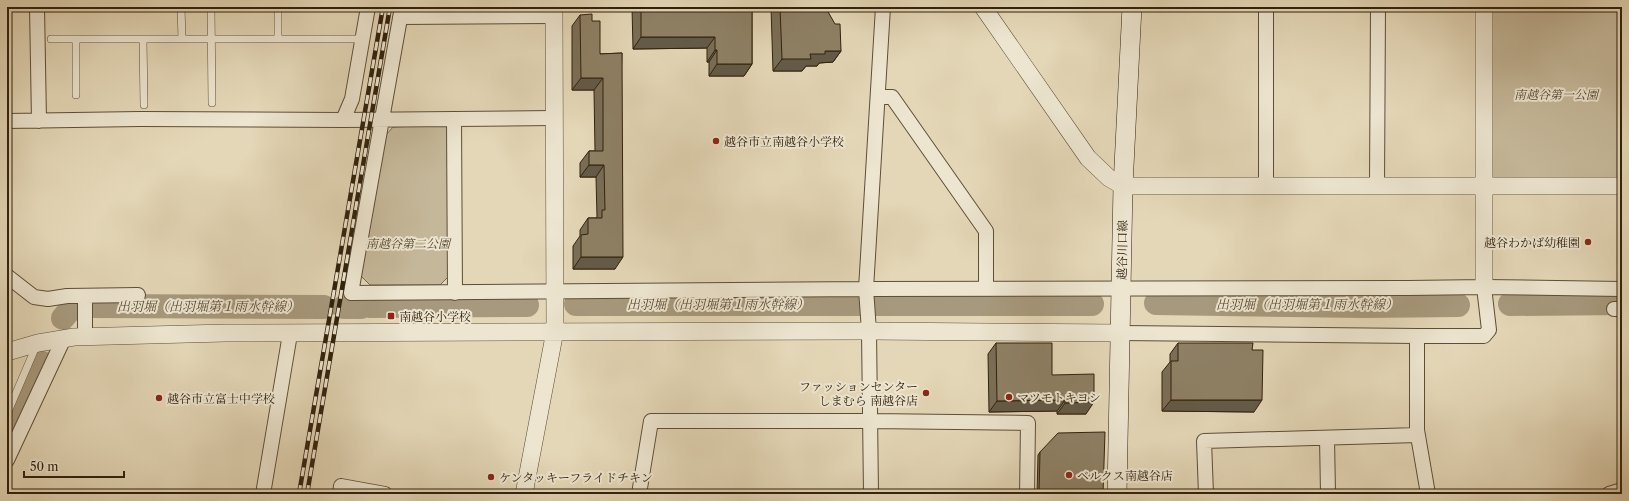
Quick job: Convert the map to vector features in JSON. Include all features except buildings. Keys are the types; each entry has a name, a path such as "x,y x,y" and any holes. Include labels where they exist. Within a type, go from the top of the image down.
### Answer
{"main road":[{"name":"越谷川口線","path":"1117,494 1123,186 1132,7"}],"street":[{"path":"37,7 39,121"},
{"path":"344,120 352,99 368,7"},
{"path":"871,494 869,331 866,289 883,7"},
{"path":"983,7 1088,158 1108,178 1123,186 1622,186"},
{"path":"1266,7 1266,186"},
{"path":"1377,186 1378,7"},
{"path":"7,352 39,343 62,339 225,333 290,334 554,331 869,331 1484,336 1489,330 1484,287 1484,7"},
{"path":"524,494 554,331 555,291 553,118 554,12 401,12 351,293 555,291 866,289 1121,290 1484,287 1622,289"},
{"path":"878,97 892,97 986,231 986,289"},
{"path":"7,121 140,119 344,120 553,118"},
{"path":"454,119 455,292"},
{"path":"7,276 34,297 48,299 85,296 138,295"},
{"path":"85,296 85,337"},
{"path":"263,494 290,334"},
{"path":"1417,336 1418,435 1428,494"},
{"path":"7,460 62,339"},
{"path":"639,494 651,421 1028,423 1027,494"},
{"path":"1206,494 1204,441 1418,435"},
{"path":"1327,438 1328,494"},
{"path":"340,494 341,486 385,494"},
{"path":"1609,494 1622,490"}],"lane":[{"path":"181,7 182,39"},
{"path":"212,7 212,104"},
{"path":"278,7 278,39"},
{"path":"50,39 362,39"},
{"path":"76,39 76,95"},
{"path":"143,39 144,105"},
{"path":"7,414 39,343"}],"green space":[{"name":"南越谷第一公園","path":"1491,7 1622,7 1622,180 1490,184"},
{"name":"南越谷第二公園","path":"444,125 449,129 448,277 440,285 370,285 361,276 386,135 393,127"}],"waterway":[{"name":"出羽堀（出羽堀第１雨水幹線）","path":"1156,303 1363,306 1458,305"},
{"name":"出羽堀（出羽堀第１雨水幹線）","path":"1510,304 1622,303"},
{"name":"出羽堀（出羽堀第１雨水幹線）","path":"576,304 860,304"},
{"name":"出羽堀（出羽堀第１雨水幹線）","path":"876,304 1092,304"},
{"name":"出羽堀（出羽堀第１雨水幹線）","path":"370,306 527,305"},
{"name":"出羽堀（出羽堀第１雨水幹線）","path":"63,318 69,311 79,306"},
{"name":"出羽堀（出羽堀第１雨水幹線）","path":"92,306 324,307"},
{"name":"出羽堀（出羽堀第１雨水幹線）","path":"344,307 361,307"},
{"name":"出羽堀（出羽堀第１雨水幹線）","path":"7,439 42,363"}],"railway":[{"path":"299,494 383,7"},
{"path":"307,494 390,7"}],"place":[{"name":"越谷市立南越谷小学校","path":"716,141"},
{"name":"越谷わかば幼稚園","path":"1588,242"},
{"name":"南越谷小学校","path":"391,316"},
{"name":"ファッションセンター しまむら 南越谷店","path":"926,393"},
{"name":"マツモトキヨシ","path":"1009,397"},
{"name":"越谷市立富士中学校","path":"159,398"},
{"name":"ベルクス南越谷店","path":"1069,475"},
{"name":"ケンタッキーフライドチキン","path":"491,477"}]}
